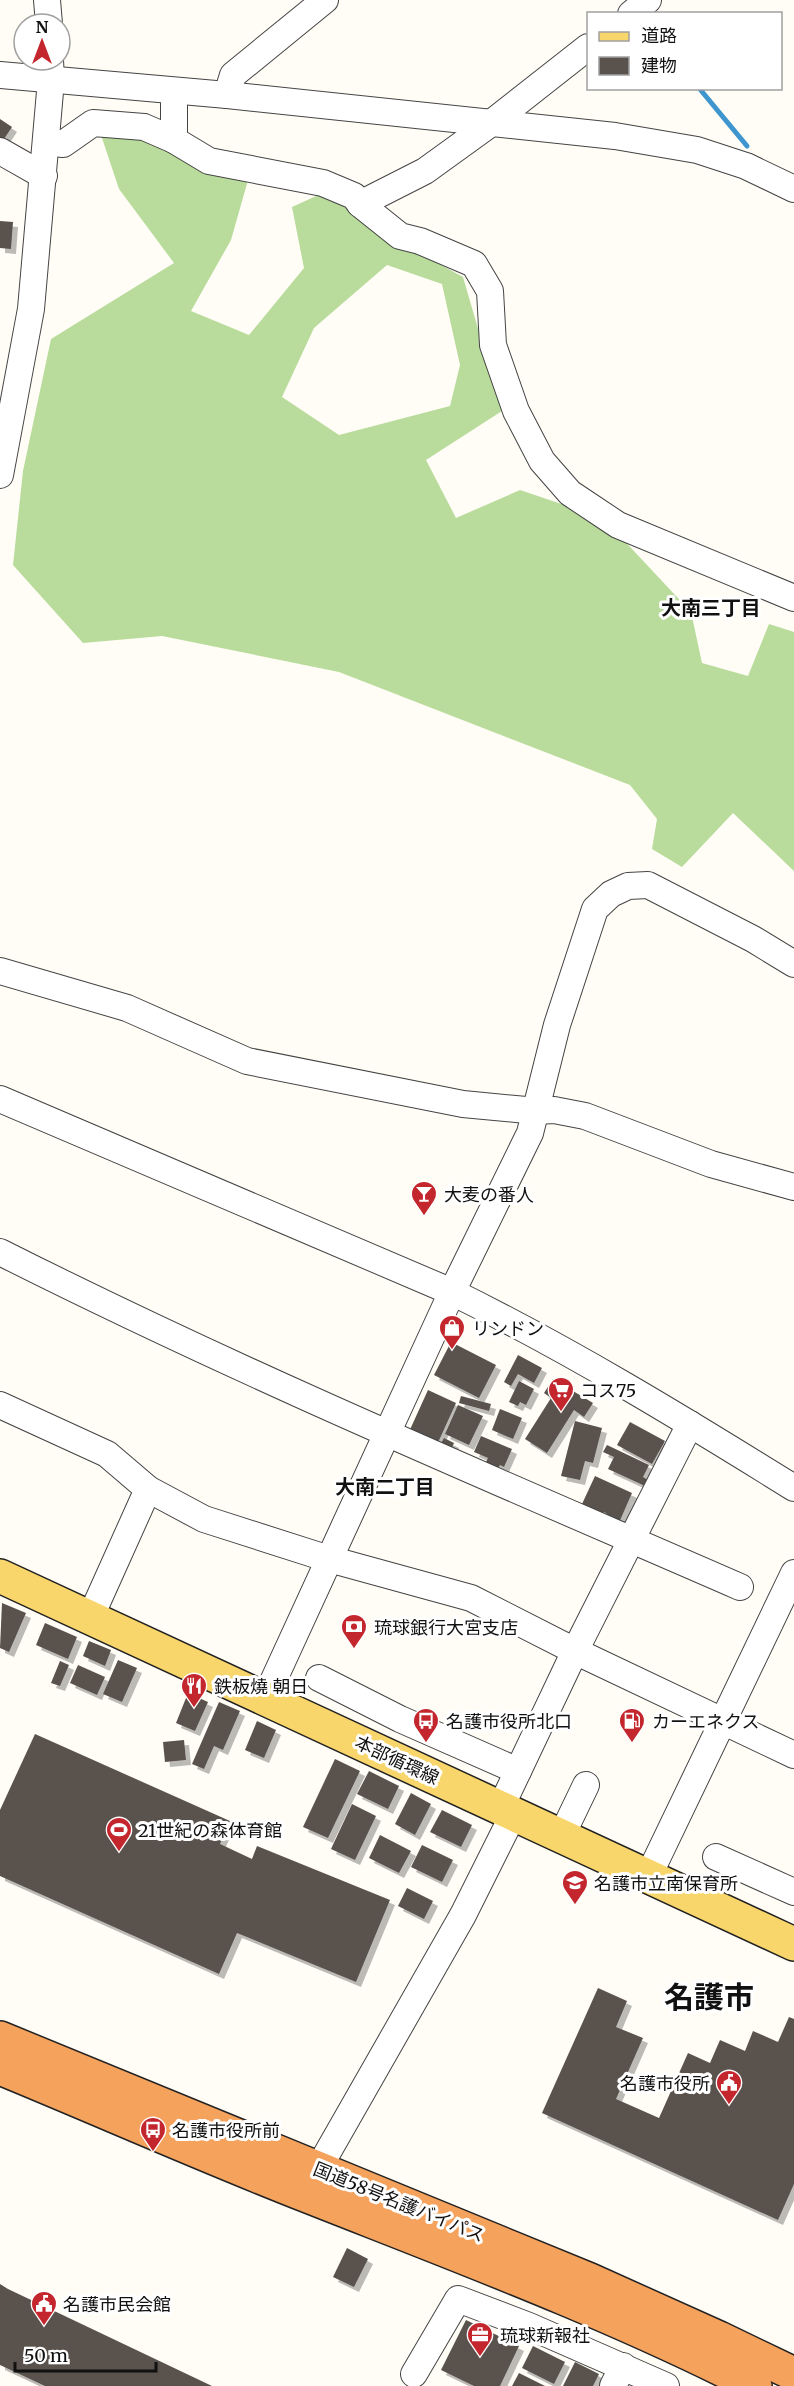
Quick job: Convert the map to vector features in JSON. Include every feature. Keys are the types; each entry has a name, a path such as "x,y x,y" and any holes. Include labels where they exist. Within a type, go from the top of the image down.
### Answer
{"highway":[{"name":"国道58号名護バイパス","path":"0,2038 547,2291 649,2335 755,2386"},
{"name":"国道58号名護バイパス","path":"0,2068 651,2307 794,2374"}],"main road":[{"name":"本部循環線","path":"0,1576 91,1616 794,1944"}],"street":[{"path":"227,95 232,75 325,0"},
{"path":"360,204 425,171 490,124 587,48"},
{"path":"0,75 31,72"},
{"path":"0,475 31,309 47,142 51,72"},
{"path":"63,72 174,91 615,136 697,150 746,166 794,189"},
{"path":"174,91 174,140"},
{"path":"47,142 63,144 93,123 144,127 174,140 209,161 323,183 354,196 360,204 400,236 420,241 474,264 490,291 493,345 516,411 542,460 570,493 618,525 794,598"},
{"path":"0,151 44,176"},
{"path":"266,1699 452,1292 530,1133 576,962 595,909 611,894 628,886 648,885 753,939 794,964"},
{"path":"0,971 127,1008 247,1061 463,1104 537,1111 554,1110 585,1116 711,1164 794,1187"},
{"path":"0,1099 452,1292 524,1327 794,1488"},
{"path":"0,1252 80,1293 387,1433 740,1587"},
{"path":"0,1405 107,1454 148,1489 204,1519 471,1598 575,1652 794,1755"},
{"path":"311,2182 463,1915 507,1812 518,1771 690,1424"},
{"path":"91,1616 148,1489"},
{"path":"648,1876 794,1573"},
{"path":"319,1678 400,1719 518,1771"},
{"path":"384,1754 400,1719"},
{"path":"561,1837 586,1785"},
{"path":"716,1857 794,1892"},
{"path":"529,2326 547,2291"},
{"path":"414,2374 458,2299 529,2326 618,2376 666,2386"}],"green space":[{"path":"98,126 127,126 248,180 231,240 191,311 249,335 304,268 292,207 325,192 388,236 463,277 502,411 426,460 456,518 520,490 603,518 691,612 702,663 748,676 769,624 794,632 794,871 733,813 682,867 652,849 657,819 630,785 339,672 162,636 83,643 13,565 23,471 51,339 174,263 119,189","holes":["387,265 442,284 460,365 450,406 339,435 282,397 314,328"]}],"building":[{"path":"0,119 12,127 0,145"},
{"path":"0,221 13,222 11,249 0,248"},
{"path":"451,1342 496,1365 479,1398 434,1375"},
{"path":"518,1355 542,1368 534,1383 518,1374 511,1386 504,1382"},
{"path":"553,1379 593,1403 584,1417 574,1410 547,1453 525,1439 551,1398 544,1393"},
{"path":"519,1381 534,1389 526,1405 520,1402 518,1406 509,1402"},
{"path":"428,1390 456,1403 436,1447 408,1434"},
{"path":"461,1396 491,1404 489,1411 459,1403"},
{"path":"458,1405 483,1416 469,1445 445,1434"},
{"path":"500,1409 522,1418 513,1439 492,1430"},
{"path":"575,1421 602,1428 593,1463 585,1461 580,1480 561,1476"},
{"path":"630,1422 665,1441 652,1464 617,1445"},
{"path":"481,1436 512,1449 504,1467 500,1465 496,1472 484,1466 488,1458 474,1452"},
{"path":"444,1438 454,1443 449,1454 438,1449"},
{"path":"607,1445 649,1465 643,1477 648,1480 645,1486 608,1469 614,1457 603,1452"},
{"path":"595,1476 632,1493 618,1525 605,1519 607,1514 604,1512 600,1520 593,1509 582,1504"},
{"path":"2,1603 26,1613 9,1652 0,1648"},
{"path":"45,1623 77,1637 68,1659 36,1645"},
{"path":"89,1641 111,1650 105,1666 83,1656"},
{"path":"118,1660 137,1668 122,1702 103,1694"},
{"path":"60,1661 69,1665 60,1686 51,1683"},
{"path":"78,1665 105,1677 97,1695 70,1683"},
{"path":"188,1693 208,1702 195,1731 176,1723"},
{"path":"219,1702 240,1711 223,1750 214,1746 204,1769 192,1764"},
{"path":"257,1721 276,1730 264,1758 245,1750"},
{"name":"21世紀の森体育館","path":"35,1734 230,1821 220,1844 252,1859 257,1846 390,1900 356,1982 237,1933 219,1974 0,1876 0,1810"},
{"path":"184,1740 186,1760 165,1762 163,1742"},
{"path":"335,1759 360,1771 328,1838 303,1827"},
{"path":"369,1771 399,1786 388,1809 357,1794"},
{"path":"411,1793 431,1804 415,1835 395,1824"},
{"path":"352,1804 376,1816 355,1860 331,1849"},
{"path":"442,1810 472,1825 461,1847 430,1832"},
{"path":"380,1835 411,1851 399,1873 369,1858"},
{"path":"422,1845 453,1860 442,1882 411,1867"},
{"path":"407,1888 433,1901 424,1919 398,1906"},
{"name":"名護市役所","path":"598,1988 627,2001 616,2027 643,2038 616,2099 659,2118 688,2053 710,2063 720,2040 745,2051 753,2031 778,2042 789,2017 794,2019 794,2184 778,2220 542,2113"},
{"path":"347,2248 368,2259 354,2287 333,2277"},
{"name":"名護市民会館","path":"0,2284 212,2386 45,2386 0,2365"},
{"name":"琉球新報社","path":"466,2320 519,2346 500,2386 474,2386 441,2370"},
{"path":"533,2346 565,2362 554,2384 522,2368"},
{"path":"575,2362 599,2374 593,2386 563,2386"},
{"path":"519,2373 545,2386 512,2386"}],"waterway":[{"path":"701,90 747,146"}],"place":[{"name":"大麦の番人","path":"424,1217"},
{"name":"リンドン","path":"452,1351"},
{"name":"コス75","path":"561,1413"},
{"name":"琉球銀行大宮支店","path":"354,1650"},
{"name":"鉄板燒 朝日","path":"194,1709"},
{"name":"名護市役所北口","path":"426,1744"},
{"name":"カーエネクス","path":"632,1744"},
{"name":"21世紀の森体育館","path":"119,1853"},
{"name":"名護市立南保育所","path":"575,1906"},
{"name":"名護市役所","path":"729,2106"},
{"name":"名護市役所前","path":"153,2153"},
{"name":"名護市民会館","path":"44,2327"},
{"name":"琉球新報社","path":"480,2358"}],"district":[{"name":"大南三丁目","path":"711,607"},
{"name":"大南二丁目","path":"385,1486"},
{"name":"名護市","path":"709,1997"}]}
